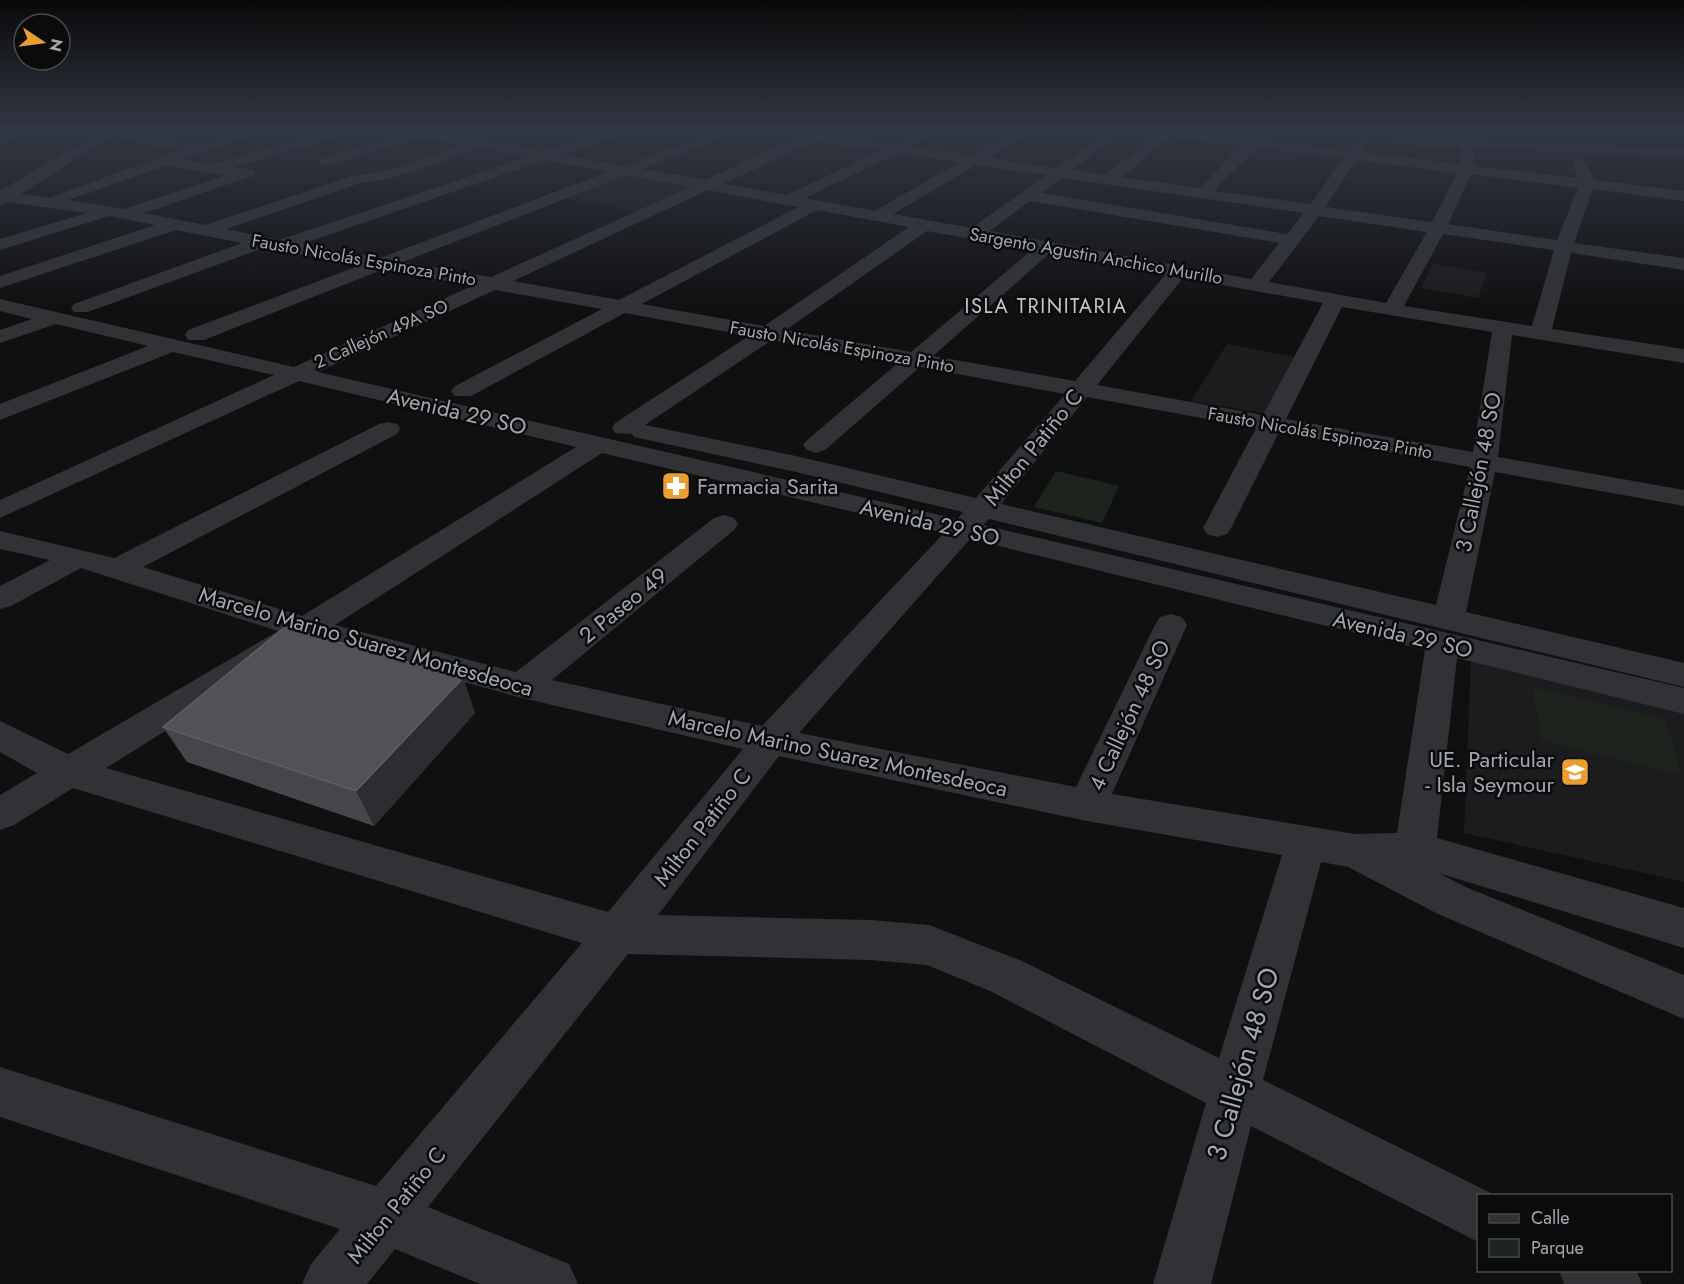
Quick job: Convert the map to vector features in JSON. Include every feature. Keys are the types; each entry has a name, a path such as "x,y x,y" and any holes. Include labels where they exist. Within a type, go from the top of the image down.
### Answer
{"street":[{"path":"49,202 84,190"},
{"path":"0,245 192,190"},
{"path":"204,230 324,190"},
{"path":"81,308 437,190"},
{"path":"196,335 573,190"},
{"name":"2 Callejón 49A SO","path":"0,510 695,190"},
{"name":"Sargento Agustin Anchico Murillo","path":"733,190 1392,310 1684,356"},
{"path":"789,200 810,190"},
{"path":"878,216 924,190"},
{"path":"975,234 1037,190"},
{"path":"1130,229 1172,190"},
{"path":"1179,190 1684,264"},
{"path":"1203,194 1207,190"},
{"path":"1256,285 1329,190"},
{"path":"1392,310 1456,190"},
{"path":"1541,332 1564,246 1584,190"},
{"path":"1028,196 1290,240"},
{"name":"Fausto Nicolás Espinoza Pinto","path":"2,197 117,213 271,244 1684,498"},
{"path":"463,390 814,205"},
{"path":"0,282 174,224"},
{"path":"0,814 305,628 611,436 768,333 924,225"},
{"path":"1101,257 1115,243"},
{"path":"816,445 1046,247"},
{"name":"Milton Patiño C","path":"331,1284 617,934 770,741 973,519 1179,271"},
{"name":"Avenida 29 SO","path":"0,290 196,335 463,390 611,436"},
{"path":"1217,528 1335,300"},
{"name":"Avenida 29 SO","path":"0,305 294,373 611,436 1445,631 1684,675"},
{"path":"0,337 54,318"},
{"name":"3 Callejón 48 SO","path":"1415,849 1445,631 1484,462 1503,326"},
{"path":"0,413 170,345"},
{"path":"117,569 388,429"},
{"name":"2 Paseo 49","path":"522,686 724,524"},
{"name":"Marcelo Marino Suarez Montesdeoca","path":"0,540 78,556 305,628 522,686 770,741 1087,805 1354,851 1415,849 1684,928"},
{"path":"0,599 78,556"},
{"name":"4 Callejón 48 SO","path":"1087,805 1171,625"},
{"name":"Avenida 29 SO","path":"1445,631 1684,701"},
{"path":"0,735 68,772 617,934 870,940 929,945 1006,975 1235,1089 1477,1214"},
{"name":"3 Callejón 48 SO","path":"1182,1284 1235,1089 1306,844"},
{"path":"1354,851 1453,901 1684,997"},
{"path":"0,1092 386,1217 549,1284"},
{"path":"1591,1272 1613,1284"}],"shaded area":[{"path":"584,190 692,190 642,213 563,198"},
{"path":"1433,264 1487,273 1478,298 1421,288"},
{"path":"1227,344 1294,357 1268,414 1191,401"},
{"name":"UE. Particular - Isla Seymour","path":"1471,660 1684,711 1684,882 1464,833"}],"green space":[{"path":"1056,471 1119,486 1102,523 1034,507"},
{"path":"1532,687 1665,719 1682,776 1542,740"}],"building":[{"path":"285,627 463,678 356,791 163,727"}],"place":[{"name":"Farmacia Sarita","path":"676,486"},
{"name":"UE. Particular - Isla Seymour","path":"1575,772"}],"district":[{"name":"ISLA TRINITARIA","path":"1046,306"}]}
